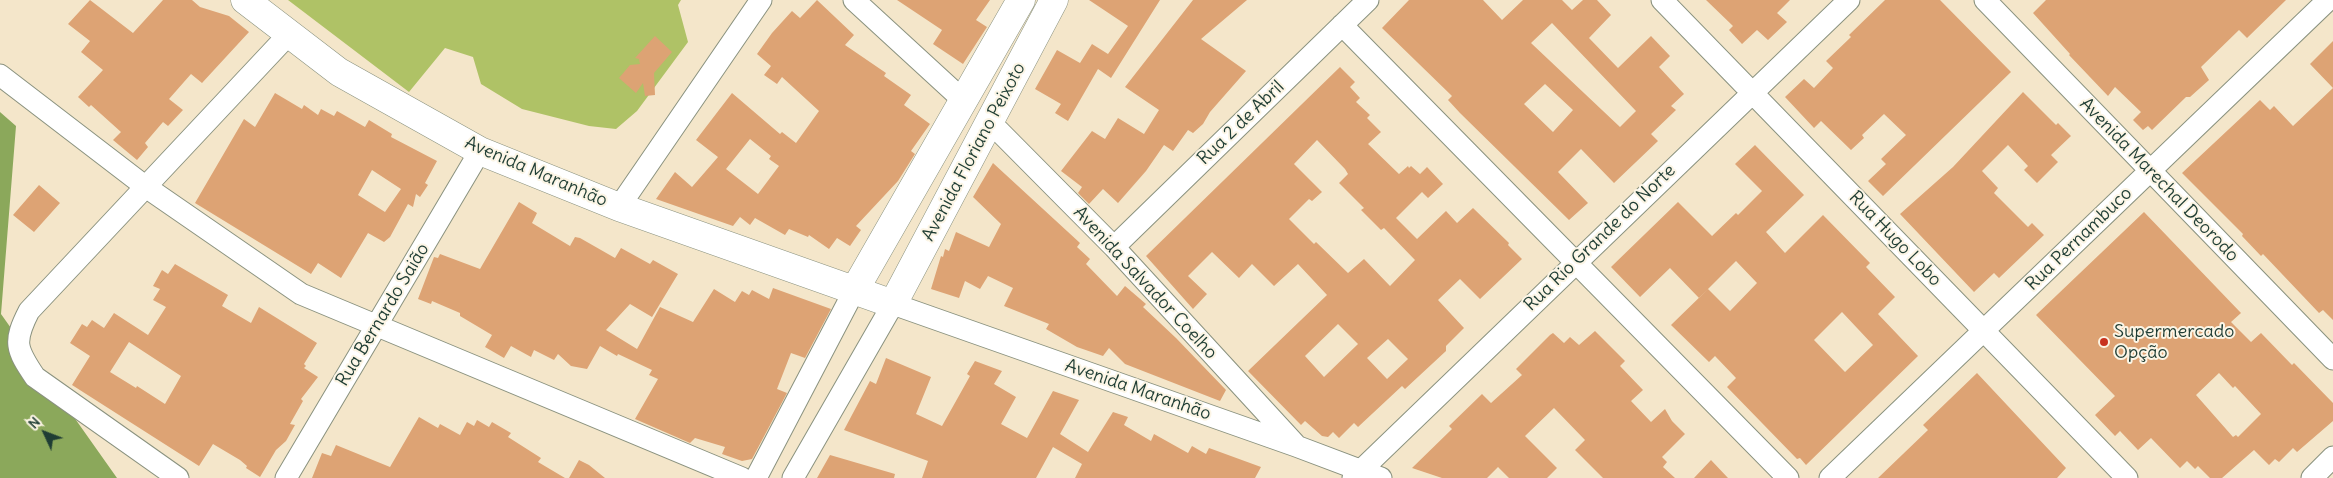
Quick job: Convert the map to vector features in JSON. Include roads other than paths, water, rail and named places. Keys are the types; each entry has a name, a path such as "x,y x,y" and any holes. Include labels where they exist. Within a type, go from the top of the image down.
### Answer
{"street":[{"path":"619,207 761,0"},
{"path":"854,0 964,101"},
{"name":"Avenida Floriano Peixoto","path":"756,478 854,290 1021,0"},
{"name":"Avenida Floriano Peixoto","path":"793,478 893,304 991,123 1054,0"},
{"name":"Rua 2 de Abril","path":"1114,247 1368,0"},
{"name":"Rua Hugo Lobo","path":"1662,0 2127,478"},
{"name":"Rua Rio Grande do Norte","path":"1357,474 1849,0"},
{"name":"Avenida Marechal Deorodo","path":"1985,0 2333,359"},
{"name":"Rua Pernambuco","path":"1830,478 2328,0"},
{"name":"Avenida Maranhão","path":"254,3 289,34 340,72 480,150 619,207 854,290"},
{"path":"1342,25 1788,478"},
{"path":"178,478 35,377 19,354 18,331 29,311 289,34"},
{"path":"0,75 146,188 301,294 742,478"},
{"name":"Avenida Salvador Coelho","path":"991,123 1114,247 1296,446"},
{"name":"Rua Bernardo Saião","path":"286,478 480,150"},
{"path":"854,290 893,304"},
{"name":"Avenida Maranhão","path":"893,304 1296,446 1357,474 1382,478"},
{"path":"2312,478 2333,457"}],"place":[{"name":"Supermercado Opção","path":"2104,342"}]}
